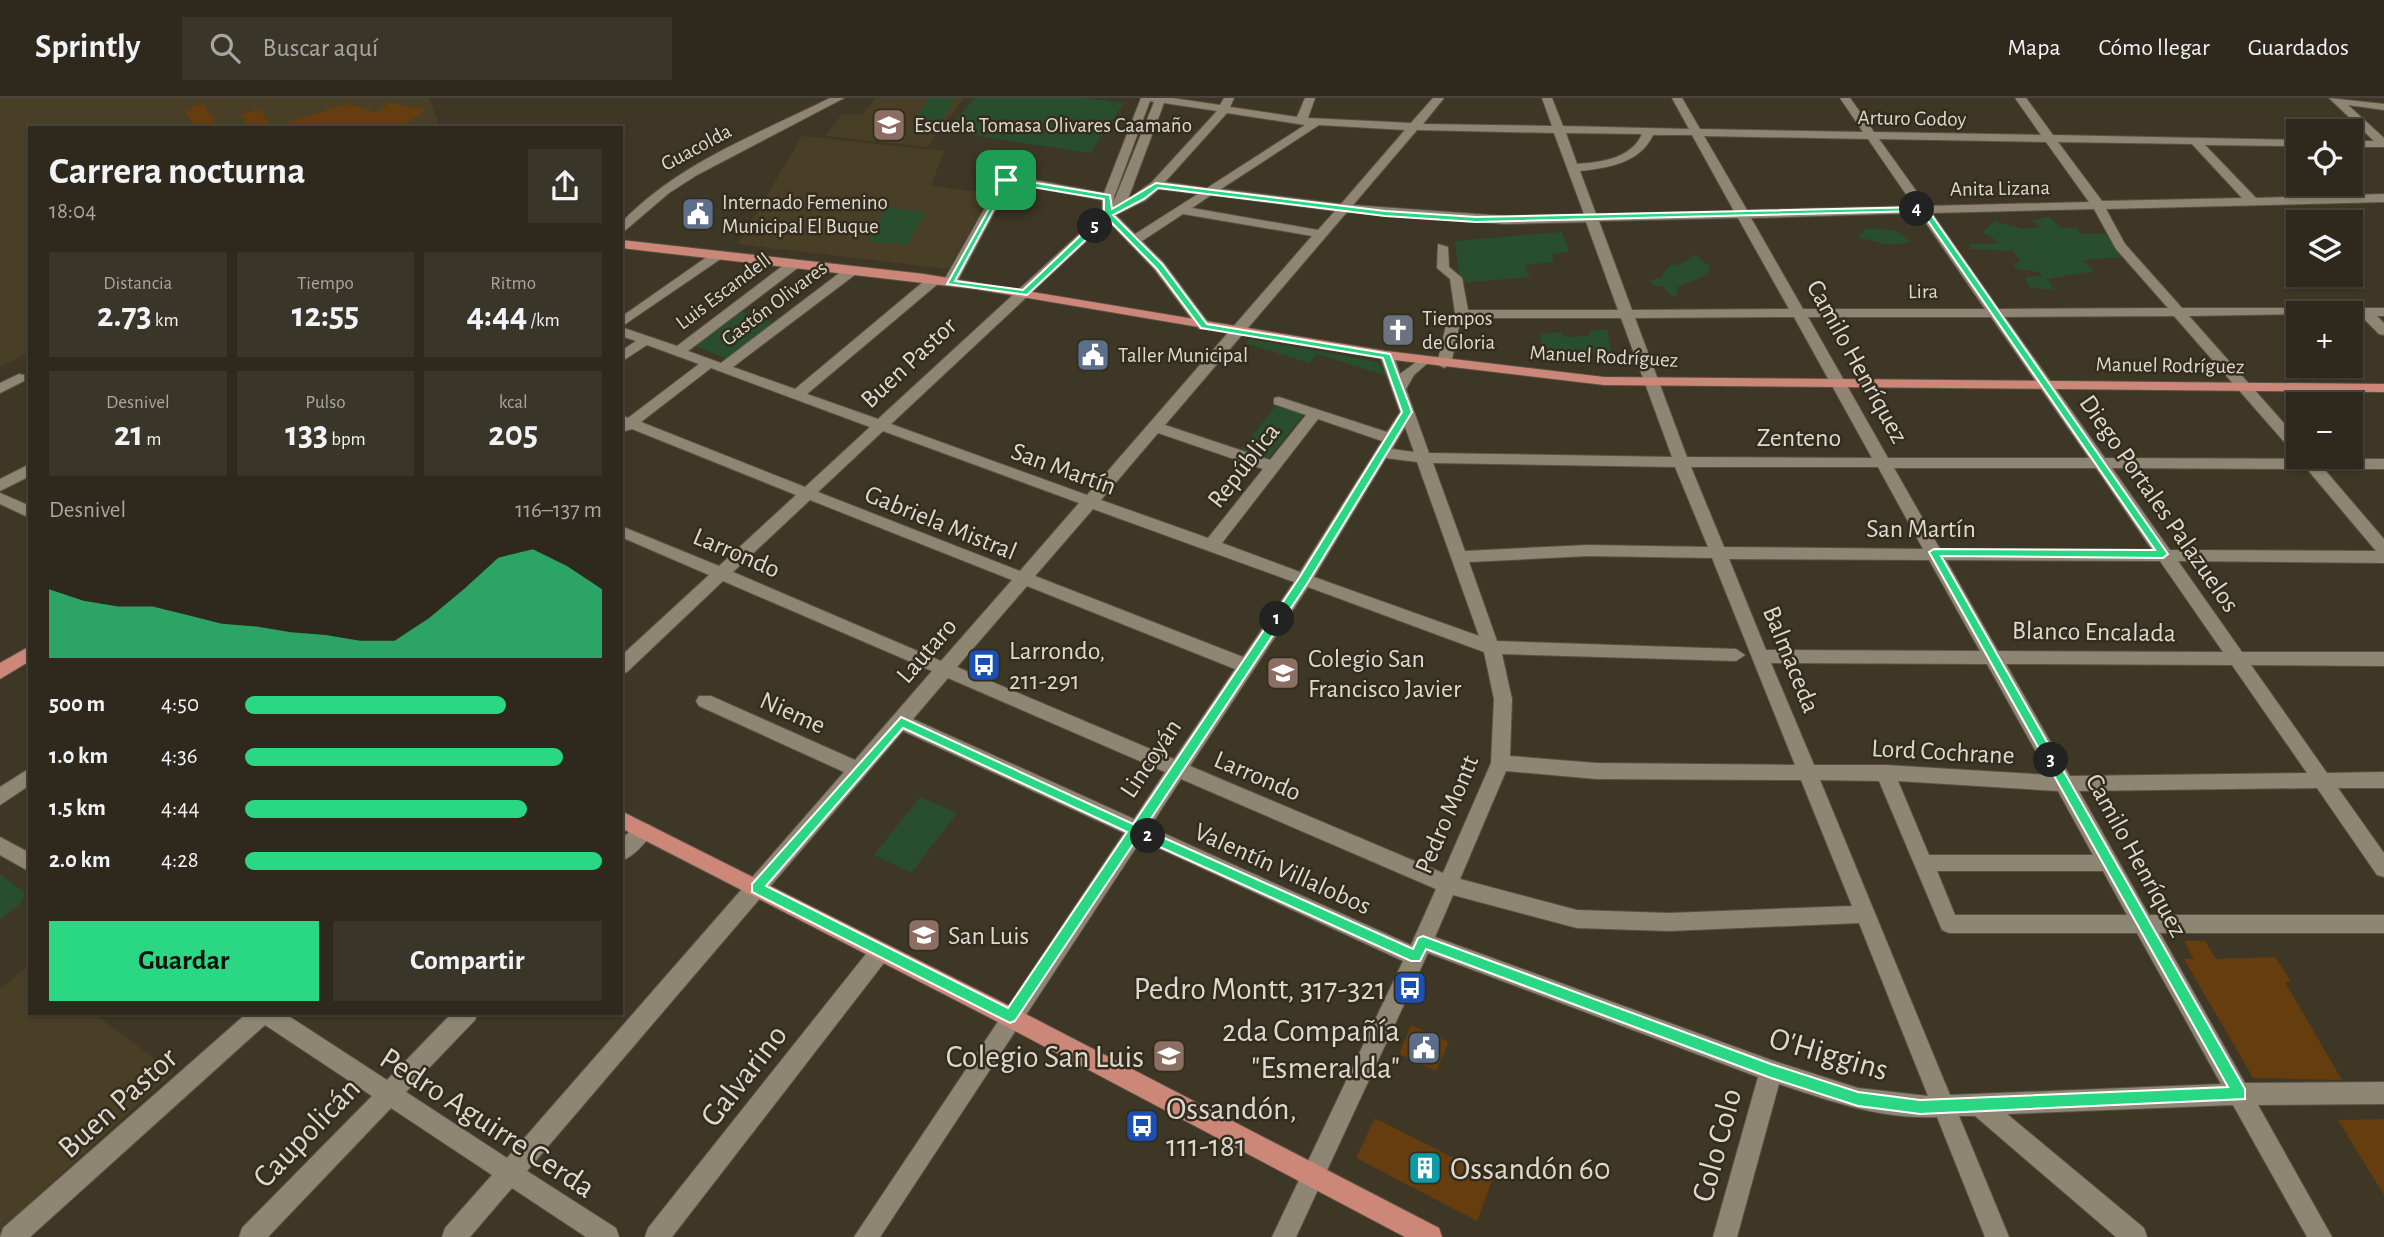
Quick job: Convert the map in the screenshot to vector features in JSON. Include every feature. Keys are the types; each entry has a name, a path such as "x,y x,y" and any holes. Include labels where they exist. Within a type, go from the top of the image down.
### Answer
{"main road":[{"name":"Manuel Rodríguez","path":"623,244 950,282 1387,356 1566,378 1651,382 2384,388"},
{"path":"623,254 636,245"},
{"path":"0,672 28,653"},
{"path":"623,820 1010,1017 1430,1237"}],"street":[{"name":"Guacolda","path":"623,228 646,204 676,181 839,98"},
{"name":"Arturo Godoy","path":"1154,98 1223,111 1301,121 1417,127 2286,143"},
{"path":"1154,98 1108,197 1108,214 1136,239 1204,326"},
{"path":"1108,214 1122,200 1154,98"},
{"name":"Buen Pastor","path":"623,665 1108,214 1142,197 1156,185 1223,111 1229,98"},
{"path":"1301,121 1310,98"},
{"name":"Balmaceda","path":"1548,98 1681,462 1997,1237"},
{"name":"Camilo Henríquez","path":"1677,98 2320,1237"},
{"name":"Diego Portales Palazuelos","path":"1845,98 2384,869"},
{"path":"2020,98 2098,205 2120,246 2286,435"},
{"path":"2322,98 2384,107"},
{"name":"Lautaro","path":"454,1237 1417,127 1434,99"},
{"path":"2335,99 2384,144"},
{"path":"1136,239 1315,122"},
{"path":"1574,168 1622,159 1638,149 1649,132"},
{"path":"2196,142 2253,202"},
{"path":"2363,144 2384,144"},
{"path":"1006,159 997,174 1006,180 1108,197"},
{"path":"950,282 1006,180"},
{"name":"Anita Lizana","path":"1156,185 1346,208 1476,219 2384,198"},
{"path":"1180,210 1322,234"},
{"path":"1442,247 1443,268 1456,278 1462,314 1454,321 1444,363"},
{"path":"623,322 718,255"},
{"name":"Luis Escandell","path":"678,352 794,264"},
{"name":"Gastón Olivares","path":"624,425 851,271"},
{"path":"797,395 934,281"},
{"name":"Lira","path":"1462,314 2179,310 2384,312"},
{"path":"2364,311 2384,331"},
{"name":"San Martín","path":"623,332 1090,504 1490,647"},
{"path":"623,357 646,340"},
{"name":"Pedro Montt","path":"1284,1237 1419,950 1500,763 1505,712 1500,678 1387,356"},
{"path":"1399,389 1408,373 1423,361"},
{"path":"0,389 19,378"},
{"path":"1279,401 1392,439"},
{"name":"Lincoyán","path":"866,1237 1010,1017 1303,581 1407,412"},
{"name":"República","path":"1210,547 1315,413"},
{"name":"Gabriela Mistral","path":"624,425 1244,666"},
{"path":"1156,427 1271,466"},
{"name":"Zenteno","path":"1383,453 1423,457 1681,462 2286,460"},
{"name":"Zenteno","path":"2363,463 2384,464"},
{"path":"2315,469 2384,550"},
{"path":"0,486 28,470"},
{"path":"0,498 28,512"},
{"name":"Larrondo","path":"623,532 1446,884 1577,919 1669,922 1866,914"},
{"name":"San Martín","path":"1458,557 1548,550 1642,548 1717,553 1934,552 2384,558"},
{"path":"1490,647 1736,655"},
{"name":"Blanco Encalada","path":"1761,656 2384,659"},
{"name":"Nieme","path":"705,701 859,770"},
{"name":"Valentín Villalobos","path":"901,722 1135,831 1419,950"},
{"name":"Lord Cochrane","path":"1500,763 1596,771 1885,774 2064,784 2384,780"},
{"path":"1885,774 1949,925 2384,924"},
{"path":"0,797 28,776"},
{"path":"623,851 643,831"},
{"path":"0,845 28,863"},
{"path":"1921,863 2110,863"},
{"name":"O'Higgins","path":"1419,950 1771,1071 1858,1099 1897,1105 1979,1105 2240,1094 2384,1093"},
{"name":"Galvarino","path":"657,1237 880,951"},
{"name":"Buen Pastor","path":"12,1237 262,1015"},
{"name":"Pedro Aguirre Cerda","path":"267,1015 607,1237"},
{"name":"Caupolicán","path":"251,1237 465,1015"},
{"name":"Colo Colo","path":"1725,1237 1771,1071"},
{"path":"1979,1105 2135,1237"}],"shaded area":[{"path":"0,98 429,98 439,126 28,126 28,353 0,367"},
{"name":"Escuela Tomasa Olivares Caamaño","path":"875,98 964,98 927,147 825,136 842,114 862,115"},
{"path":"802,136 944,151 931,186 981,192 977,203 988,201 948,269 738,244"},
{"path":"28,966 28,1015 96,1015 173,1072 0,1230 0,989"}],"green space":[{"path":"929,98 955,98 942,120 916,118"},
{"path":"975,98 1086,98 1124,103 1090,153 946,131"},
{"path":"887,208 926,212 907,245 867,241"},
{"path":"2049,217 2061,228 2076,228 2080,234 2105,234 2122,257 2083,260 2094,271 2047,279 2054,290 2029,287 2025,277 2043,276 2039,272 2017,269 2013,264 2021,261 2013,251 1971,249 1968,244 1998,244 1991,236 1981,233 1995,221 2023,229 2041,227 2031,220"},
{"path":"1867,228 1897,231 1911,242 1889,245 1858,237"},
{"path":"1562,232 1569,252 1551,254 1554,262 1525,265 1529,277 1460,283 1455,241"},
{"path":"1695,254 1710,267 1707,275 1677,287 1677,296 1669,294 1663,286 1653,286 1650,280 1661,278 1669,266 1684,263"},
{"path":"738,310 776,324 729,360 691,344"},
{"path":"1607,329 1611,352 1566,354 1567,359 1543,357 1540,335 1560,332 1565,337 1589,336 1590,331"},
{"path":"1249,339 1378,362 1387,376 1317,354 1309,363 1245,343"},
{"path":"1277,405 1304,414 1268,459 1241,449"},
{"path":"920,797 957,813 911,873 874,855"},
{"path":"0,874 25,893 21,903 0,920"}],"building":[{"path":"203,103 217,126 195,126 185,111"},
{"path":"390,103 426,110 402,126 284,126 346,104 376,112"},
{"path":"260,109 271,126 248,126 241,114"},
{"name":"Colegio San Francisco Javier","path":"1277,661 1299,670 1290,684 1268,676"},
{"path":"2184,941 2205,941 2216,959 2275,957 2291,981 2285,982 2342,1080 2253,1078 2184,959 2194,959"},
{"name":"2da Compañía \"Esmeralda\"","path":"1411,1025 1449,1042 1436,1071 1399,1054"},
{"name":"Ossandón 60","path":"1375,1118 1493,1178 1477,1221 1356,1158"},
{"path":"2384,1119 2384,1195 2338,1120"}],"place":[{"name":"Escuela Tomasa Olivares Caamaño","path":"889,125"},
{"name":"Internado Femenino Municipal El Buque","path":"698,214"},
{"name":"Tiempos de Gloria","path":"1398,330"},
{"name":"Taller Municipal","path":"1093,355"},
{"name":"Larrondo, 211-291","path":"984,665"},
{"name":"Colegio San Francisco Javier","path":"1283,673"},
{"name":"San Luis","path":"924,935"},
{"name":"Pedro Montt, 317-321","path":"1410,988"},
{"name":"2da Compañía \"Esmeralda\"","path":"1424,1048"},
{"name":"Colegio San Luis","path":"1169,1056"},
{"name":"Ossandón, 111-181","path":"1142,1126"},
{"name":"Ossandón 60","path":"1425,1168"}],"route":[{"path":"1006,180 950,282 1024,293 1108,214 1142,197 1156,185 1385,213 1476,219 1923,209 2163,554 1934,552 2240,1094 1920,1107 1858,1099 1771,1071 1423,942 1416,957 1135,831 901,722 757,888 1010,1017 1135,831 1178,769 1244,666 1303,581 1407,412 1387,356 1204,326 1136,239 1108,214 1108,197 1006,180"}]}
